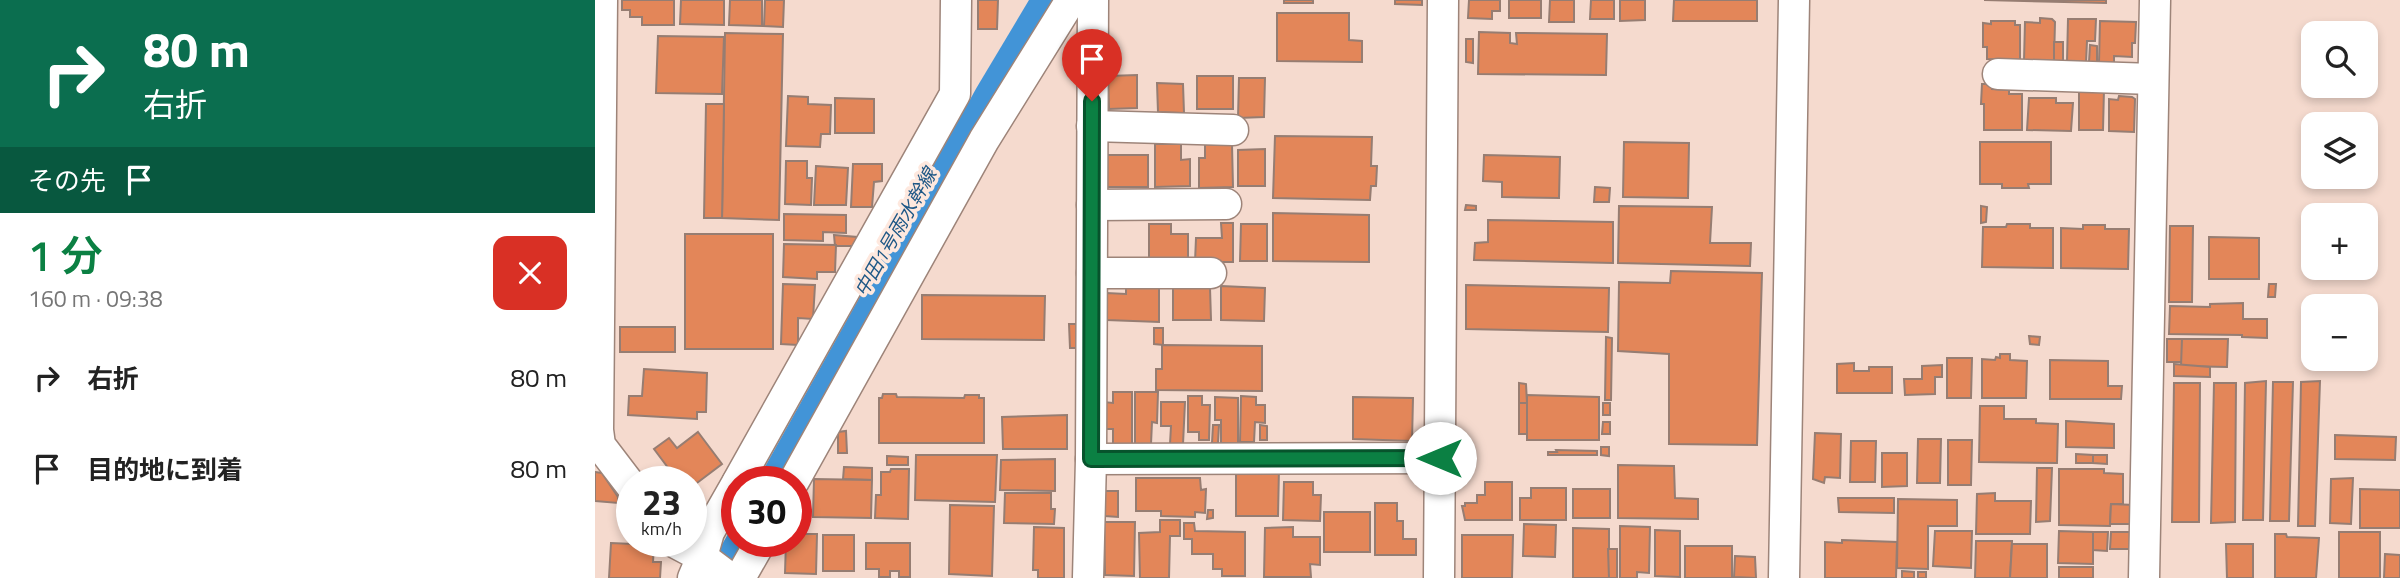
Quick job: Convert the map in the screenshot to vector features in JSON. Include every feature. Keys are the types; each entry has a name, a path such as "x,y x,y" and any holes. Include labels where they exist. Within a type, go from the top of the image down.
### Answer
{"street":[{"path":"602,0 596,430 600,444 616,466"},
{"path":"746,466 955,94 956,0"},
{"path":"802,466 984,141 1071,0"},
{"path":"1088,578 1093,0"},
{"path":"1439,578 1443,0"},
{"path":"1784,578 1794,0"},
{"path":"2144,578 2155,0"},
{"path":"1998,74 2153,79"},
{"path":"1092,126 1233,131"},
{"path":"1092,205 1226,204"},
{"path":"1092,273 1211,273"},
{"path":"1091,459 1440,458"},
{"path":"721,511 709,532 698,568 730,578"},
{"path":"740,578 752,557"}],"water":[{"path":"1029,0 1060,0 794,466 765,466 977,87"},
{"path":"721,546 721,557 742,557 731,578 703,578"}],"building":[{"path":"622,0 674,0 674,25 642,25 642,17 630,17 630,10 622,10"},
{"path":"681,0 724,0 724,25 680,24"},
{"path":"730,0 762,0 762,26 729,25"},
{"path":"765,0 784,0 783,27 764,26"},
{"path":"978,0 998,0 997,29 978,29"},
{"path":"1284,0 1313,0 1313,3 1284,3"},
{"path":"1395,0 1422,0 1422,5 1395,4"},
{"path":"1469,0 1500,0 1500,11 1492,11 1492,19 1468,18"},
{"path":"1509,0 1541,0 1541,18 1509,18"},
{"path":"1550,0 1574,0 1574,22 1549,22"},
{"path":"1591,0 1614,0 1614,19 1590,19"},
{"path":"1620,0 1645,0 1645,20 1620,21"},
{"path":"1674,0 1757,0 1757,21 1673,21"},
{"path":"1984,0 2106,0 2106,3"},
{"path":"1277,13 1349,13 1349,40 1362,41 1362,62 1277,61"},
{"path":"2040,18 2052,19 2055,22 2054,61 2024,61 2025,22 2040,23"},
{"path":"2068,19 2096,19 2095,41 2087,41 2086,63 2067,62"},
{"path":"1991,21 2015,21 2015,25 2020,25 2020,60 1987,59 1987,47 1983,47 1983,23 1991,24"},
{"path":"2100,21 2136,22 2132,57 2114,56 2114,63 2099,62"},
{"path":"1479,32 1510,33 1510,43 1517,44 1516,33 1607,34 1606,75 1478,74"},
{"path":"725,33 783,34 779,220 722,218"},
{"path":"658,36 724,37 722,94 656,93"},
{"path":"1466,39 1473,39 1473,63 1466,62"},
{"path":"2054,42 2063,42 2063,61 2054,61"},
{"path":"2090,45 2097,46 2097,62 2089,62"},
{"path":"1137,75 1137,108 1109,109 1108,76"},
{"path":"1197,76 1233,76 1233,109 1197,109"},
{"path":"1239,78 1265,78 1264,117 1238,118"},
{"path":"1157,83 1183,84 1184,113 1158,112"},
{"path":"1982,84 1992,84 1992,89 2009,90 2009,94 2022,94 2022,130 1984,130"},
{"path":"2079,88 2104,89 2103,130 2079,130"},
{"path":"788,96 808,97 808,104 831,105 830,134 821,134 820,147 786,146"},
{"path":"2119,96 2135,99 2134,132 2109,131 2109,99 2118,100"},
{"path":"835,98 874,99 874,133 835,133"},
{"path":"2029,98 2056,98 2056,103 2073,103 2071,131 2027,130"},
{"path":"706,104 724,104 722,218 704,218"},
{"path":"1275,136 1372,137 1371,166 1377,166 1376,186 1371,186 1370,200 1273,198"},
{"path":"1624,142 1689,143 1688,198 1623,197"},
{"path":"1980,142 2051,142 2051,184 2028,184 2029,188 2002,188 2002,184 1980,184"},
{"path":"1155,144 1181,144 1181,160 1190,159 1190,186 1155,187"},
{"path":"1205,144 1232,145 1233,187 1199,188 1199,158 1205,158"},
{"path":"1265,149 1265,186 1238,186 1238,150"},
{"path":"1105,155 1148,155 1148,187 1105,187"},
{"path":"1484,155 1560,157 1559,198 1502,197 1502,182 1483,181"},
{"path":"786,161 807,161 807,178 812,178 811,205 785,204"},
{"path":"853,164 882,164 882,181 874,182 872,207 851,207"},
{"path":"816,166 848,168 846,205 814,205"},
{"path":"1595,187 1610,188 1609,202 1594,202"},
{"path":"1466,205 1476,206 1476,210 1465,210"},
{"path":"1619,206 1712,207 1710,243 1751,243 1750,266 1618,263"},
{"path":"1981,206 1987,207 1986,222 1981,223"},
{"path":"1273,213 1369,215 1369,262 1273,261"},
{"path":"784,214 846,215 846,233 823,232 823,241 784,240"},
{"path":"1488,220 1613,222 1613,263 1474,260 1475,243 1488,242"},
{"path":"1221,223 1233,223 1233,262 1195,262 1196,238 1222,238"},
{"path":"1149,224 1171,224 1171,234 1188,234 1188,262 1149,262"},
{"path":"1241,224 1267,224 1267,261 1240,261"},
{"path":"2007,224 2053,228 2053,268 1982,267 1983,227 2006,227"},
{"path":"2083,225 2129,229 2128,269 2061,268 2061,228 2083,229"},
{"path":"2170,226 2193,226 2192,302 2169,302"},
{"path":"685,234 773,234 773,349 685,349"},
{"path":"834,235 857,237 856,246 835,246"},
{"path":"2209,237 2259,238 2259,279 2209,279"},
{"path":"784,244 836,245 835,272 817,272 817,279 783,277"},
{"path":"1671,271 1762,273 1757,445 1669,444 1669,354 1618,351 1619,282 1670,283"},
{"path":"783,284 815,285 813,319 798,318 798,345 781,344"},
{"path":"2269,284 2276,284 2275,297 2268,297"},
{"path":"1126,285 1159,286 1159,322 1107,320 1107,293 1126,294"},
{"path":"1466,285 1609,288 1608,332 1466,329"},
{"path":"1221,286 1265,288 1264,321 1221,320"},
{"path":"1173,288 1210,288 1211,320 1173,320"},
{"path":"922,295 1045,296 1044,340 922,339"},
{"path":"2243,303 2243,319 2267,319 2267,338 2169,334 2170,306 2210,307 2210,304"},
{"path":"1069,324 1077,324 1077,348 1070,348"},
{"path":"620,327 675,327 675,352 620,352"},
{"path":"1154,328 1163,328 1163,345 1154,344"},
{"path":"2029,336 2040,337 2039,345 2030,344"},
{"path":"1606,337 1612,338 1611,400 1605,400"},
{"path":"2167,339 2182,339 2182,362 2167,362"},
{"path":"2182,339 2228,339 2227,367 2181,366"},
{"path":"1162,345 1262,346 1262,391 1156,390 1156,369 1162,369"},
{"path":"2000,354 2010,354 2010,360 2027,361 2026,398 1982,398 1982,359 1995,360 1996,357 2000,358"},
{"path":"1947,358 1972,358 1971,398 1947,398"},
{"path":"2050,360 2108,361 2108,386 2122,386 2121,399 2050,399"},
{"path":"1854,363 1854,371 1869,371 1869,367 1892,367 1892,393 1837,393 1837,364"},
{"path":"2174,364 2210,367 2210,377 2174,376"},
{"path":"1942,365 1942,377 1935,377 1935,394 1905,395 1904,379 1922,379 1922,366"},
{"path":"644,369 707,373 706,412 697,412 697,419 628,415 629,396 642,396"},
{"path":"2266,381 2263,520 2243,520 2245,383"},
{"path":"2320,381 2315,526 2298,526 2301,382"},
{"path":"2273,382 2293,382 2289,521 2270,521"},
{"path":"1519,383 1526,384 1527,403 1519,403"},
{"path":"2174,383 2200,383 2199,522 2172,522"},
{"path":"2214,383 2236,383 2235,522 2211,523"},
{"path":"1113,392 1132,392 1132,444 1113,444 1113,429 1104,429 1104,402 1113,403"},
{"path":"1135,392 1158,392 1157,423 1152,422 1151,444 1135,444"},
{"path":"883,394 896,394 897,397 964,398 965,395 979,395 979,398 984,398 984,443 879,443 879,398 882,398"},
{"path":"1527,395 1599,397 1599,440 1527,440"},
{"path":"1188,396 1202,396 1202,405 1210,405 1209,440 1199,440 1199,432 1188,432"},
{"path":"1241,396 1256,397 1256,405 1265,405 1265,423 1255,422 1254,442 1240,442"},
{"path":"1215,397 1238,398 1238,444 1221,443 1221,420 1215,420"},
{"path":"1353,397 1413,398 1412,441 1353,439"},
{"path":"1161,402 1185,402 1183,444 1170,444 1171,426 1161,426"},
{"path":"1519,403 1527,403 1527,434 1519,434"},
{"path":"1603,403 1610,403 1610,415 1603,415"},
{"path":"1980,406 2004,406 2004,419 2036,419 2036,423 2058,424 2057,463 1979,462"},
{"path":"1067,415 1067,449 1003,449 1002,417"},
{"path":"2066,421 2114,424 2114,448 2066,447"},
{"path":"1603,422 1610,422 1610,434 1602,434"},
{"path":"1213,425 1219,425 1218,443 1212,443"},
{"path":"1260,425 1267,426 1267,440 1260,440"},
{"path":"846,431 847,453 838,453 838,432"},
{"path":"698,432 722,464 707,475 707,466 667,466 654,449 669,438 677,448"},
{"path":"1815,433 1841,434 1840,478 1825,477 1824,483 1813,479"},
{"path":"2335,435 2396,437 2395,460 2335,459"},
{"path":"1918,439 1941,439 1940,483 1917,483"},
{"path":"1948,440 1972,440 1971,485 1948,485"},
{"path":"1851,441 1876,441 1875,482 1850,482"},
{"path":"1601,447 1609,447 1609,456 1601,455"},
{"path":"1556,450 1597,451 1597,455 1548,455 1548,452 1557,452"},
{"path":"1882,453 1907,453 1907,486 1882,487"},
{"path":"2076,454 2093,455 2093,463 2076,463"},
{"path":"916,455 997,455 995,502 915,500"},
{"path":"2093,455 2107,455 2107,464 2093,463"},
{"path":"887,456 908,457 908,465 887,465"},
{"path":"1055,459 1055,491 1000,490 1001,460"},
{"path":"1618,465 1674,466 1675,498 1698,499 1698,519 1618,518"},
{"path":"844,467 872,468 872,480 843,479"},
{"path":"1236,468 1279,468 1278,516 1236,516"},
{"path":"2037,468 2052,468 2050,521 2036,522"},
{"path":"891,469 909,469 908,519 875,518 876,495 881,495 881,472 890,472"},
{"path":"2059,469 2104,469 2104,473 2123,474 2123,504 2111,504 2110,526 2059,525"},
{"path":"595,472 602,473 616,494 616,503 595,501"},
{"path":"1136,478 1200,478 1201,490 1206,489 1205,513 1195,512 1195,517 1161,516 1161,511 1136,511"},
{"path":"2353,478 2351,524 2330,523 2331,479"},
{"path":"814,479 872,480 871,518 813,517"},
{"path":"1284,482 1313,482 1313,495 1321,495 1320,521 1283,520"},
{"path":"1485,482 1512,482 1512,520 1465,520 1462,506 1465,506 1465,503 1477,503 1477,495 1485,495"},
{"path":"1531,488 1566,488 1566,520 1520,520 1520,498 1531,498"},
{"path":"1573,489 1610,489 1610,518 1573,518"},
{"path":"2360,489 2400,490 2400,528 2360,528"},
{"path":"1105,491 1118,491 1118,517 1105,516"},
{"path":"1005,493 1051,493 1051,509 1055,509 1054,524 1004,523"},
{"path":"1995,493 1995,501 2031,501 2030,534 1976,534 1977,494"},
{"path":"1838,498 1894,498 1894,513 1839,512"},
{"path":"1898,499 1957,500 1957,526 1928,526 1928,569 1897,568"},
{"path":"1375,503 1397,503 1397,521 1403,521 1403,539 1416,539 1416,555 1375,555"},
{"path":"2111,504 2134,505 2133,524 2110,524"},
{"path":"950,505 994,506 992,576 949,574"},
{"path":"1208,510 1213,510 1213,518 1207,519"},
{"path":"1324,512 1370,512 1370,552 1324,552"},
{"path":"1160,520 1180,520 1180,536 1170,536 1169,578 1140,578 1139,533 1160,532"},
{"path":"1104,522 1135,522 1134,576 1105,575"},
{"path":"1184,523 1194,523 1195,531 1245,532 1245,576 1222,576 1222,569 1213,569 1213,554 1192,554 1192,539 1184,539"},
{"path":"1524,524 1556,525 1555,557 1523,556"},
{"path":"1620,526 1650,527 1649,573 1637,572 1637,578 1620,578"},
{"path":"1034,527 1064,528 1064,578 1038,578 1038,570 1033,570"},
{"path":"1293,527 1293,537 1320,537 1320,565 1310,564 1311,577 1264,577 1265,528"},
{"path":"1573,528 1609,529 1609,578 1573,578"},
{"path":"1655,530 1680,531 1680,577 1655,576"},
{"path":"1935,531 1972,531 1971,568 1933,566"},
{"path":"2059,531 2093,532 2093,564 2058,563"},
{"path":"2093,532 2108,532 2107,551 2093,550"},
{"path":"2111,532 2134,532 2133,549 2110,549"},
{"path":"2339,532 2380,532 2380,578 2339,578"},
{"path":"812,534 817,534 816,574 785,573 786,557 812,557"},
{"path":"2275,534 2319,538 2316,578 2275,578"},
{"path":"823,535 854,535 854,571 823,571"},
{"path":"1462,535 1513,535 1512,578 1462,578"},
{"path":"1842,540 1897,542 1896,578 1825,578 1825,542 1842,543"},
{"path":"1976,541 2012,541 2010,578 1975,578"},
{"path":"611,543 616,543 616,557 653,557 653,562 661,562 660,578 609,578"},
{"path":"866,543 910,543 910,577 899,577 899,571 890,571 890,577 879,577 879,569 866,569"},
{"path":"2012,544 2047,544 2047,578 2010,578"},
{"path":"2226,544 2253,544 2253,578 2227,578"},
{"path":"1685,546 1732,546 1732,578 1685,578"},
{"path":"1608,549 1617,549 1617,578 1609,578"},
{"path":"2385,554 2400,555 2400,578 2384,578"},
{"path":"1735,556 1755,557 1756,578 1734,577"},
{"path":"2059,567 2093,567 2093,578 2059,578"},
{"path":"1902,571 1914,572 1914,578 1902,578"},
{"path":"1918,572 1926,572 1926,578 1918,578"}],"route":[{"path":"1092,101 1091,459 1440,458"}],"water label":[{"name":"中田1号雨水幹線","path":"895,232"}]}
